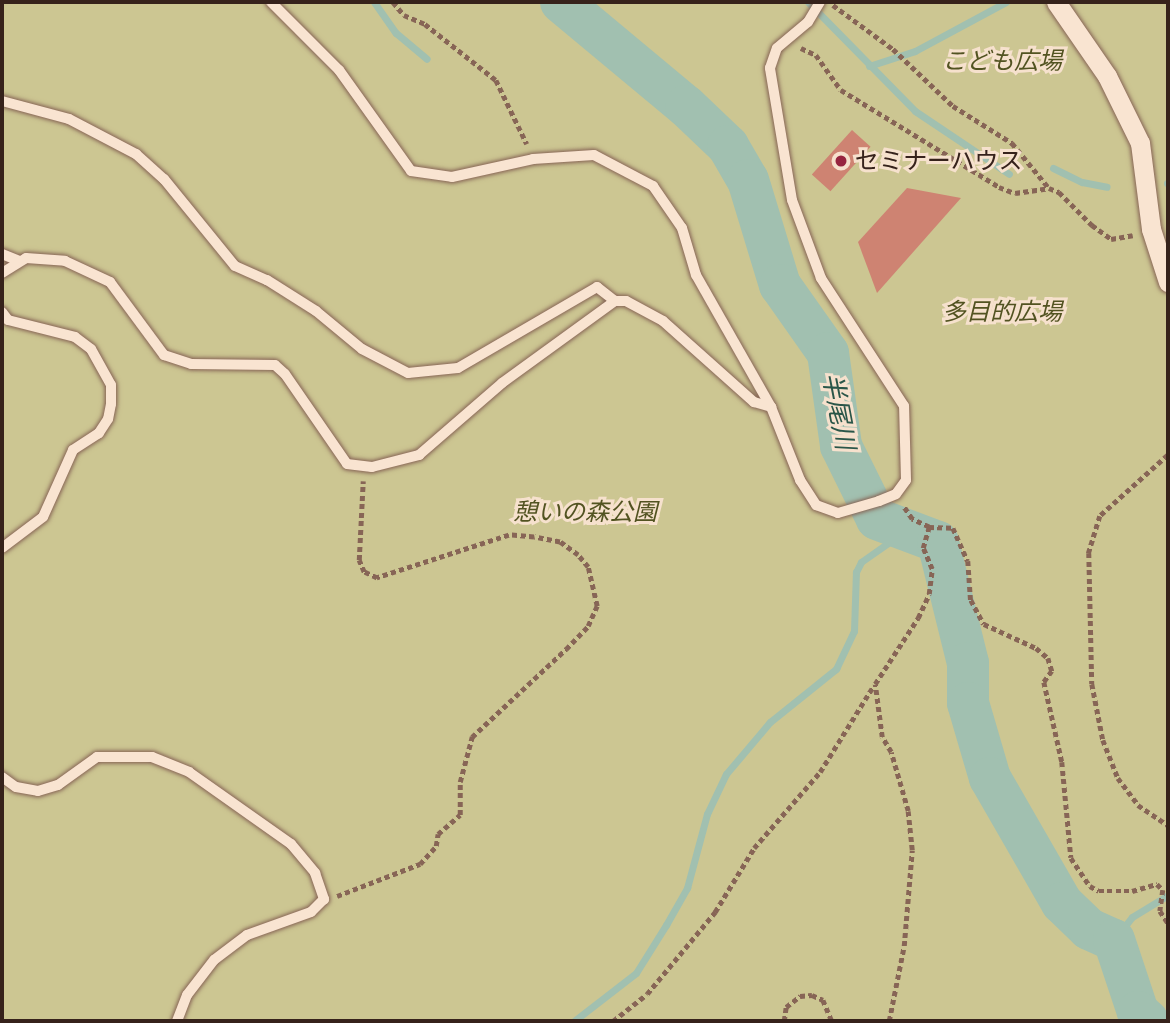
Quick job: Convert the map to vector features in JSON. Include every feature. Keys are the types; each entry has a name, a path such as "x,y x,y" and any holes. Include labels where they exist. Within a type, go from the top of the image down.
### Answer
{"street":[{"path":"1056,2 1107,76 1140,143 1151,229 1168,282"}],"lane":[{"path":"271,2 339,70 411,171 452,177 533,159 594,155 653,186 682,228 696,275 771,407 800,480 816,505 838,513 896,494 906,480 909,461 904,406 821,278 792,200 771,68 786,38 808,22 820,2"},
{"path":"2,102 69,119 136,154 164,179 234,266 267,280 316,311 362,349 408,373 458,368 597,288 615,301 642,306 707,356 754,402 771,407"},
{"path":"2,254 19,261"},
{"path":"2,273 19,261 45,256 102,276 156,348 176,360 275,366 285,374 346,464 364,466 390,466 419,455 502,383 615,301"},
{"path":"2,312 8,320 75,337 91,349 111,385 108,419 99,433 73,450 43,517 2,548"},
{"path":"2,777 16,787 38,791 58,785 97,757 152,757 188,772 290,844 315,873 324,899 311,912 247,935 214,960 187,995 177,1021"}],"path":[{"path":"393,2 404,15 425,23 496,80 533,159"},
{"path":"828,2 893,49 953,106 1012,143 1049,188 1059,192 1111,239 1151,229"},
{"path":"786,38 816,55 841,90 999,187 1015,193 1049,188"},
{"path":"1168,455 1100,516 1089,553 1091,684 1103,740 1118,778 1138,805 1168,825"},
{"path":"324,899 421,864 436,846 438,834 460,815 460,782 472,737 588,626 597,606 588,567 578,555 560,542 534,537 509,535 377,578 364,572 359,560 364,466"},
{"path":"896,494 912,519 929,527 953,528 968,561 971,600 984,624 1036,648 1048,658 1052,671 1044,682 1062,762 1071,858 1090,886 1100,891 1132,891 1157,884 1163,890 1160,911 1168,923"},
{"path":"613,1021 647,994 715,912 754,848 820,772 929,594 932,569 923,548 929,527"},
{"path":"875,684 882,737 891,752 908,811 912,850 904,946 889,1021"},
{"path":"784,1021 786,1006 800,996 812,995 823,1000 832,1021"}],"green space":[{"name":"憩いの森公園","path":"2,2 1168,2 1168,1021 2,1021"}],"building":[{"name":"セミナーハウス","path":"852,130 871,147 830,191 812,175"},
{"path":"907,188 961,198 877,293 858,242"}],"waterway":[{"path":"374,2 396,33 427,59"},
{"name":"半尾川","path":"561,2 686,106 728,146 748,180 780,285 828,353 841,446 877,519 938,542 968,663 968,703 990,778 1062,903 1089,929 1114,940 1138,1012 1148,1021"},
{"path":"808,2 915,111 1009,174"},
{"path":"869,66 915,51 1006,2"},
{"path":"1053,168 1082,182 1107,187"},
{"path":"574,1021 636,973 666,925 687,888 707,814 726,774 770,722 836,669 854,631 856,572 861,562 898,536 893,527"},
{"path":"1114,940 1132,917 1168,895"}],"place":[{"name":"セミナーハウス","path":"841,161"}],"park label":[{"name":"こども広場","path":"1002,61"},
{"name":"多目的広場","path":"1002,312"}]}
